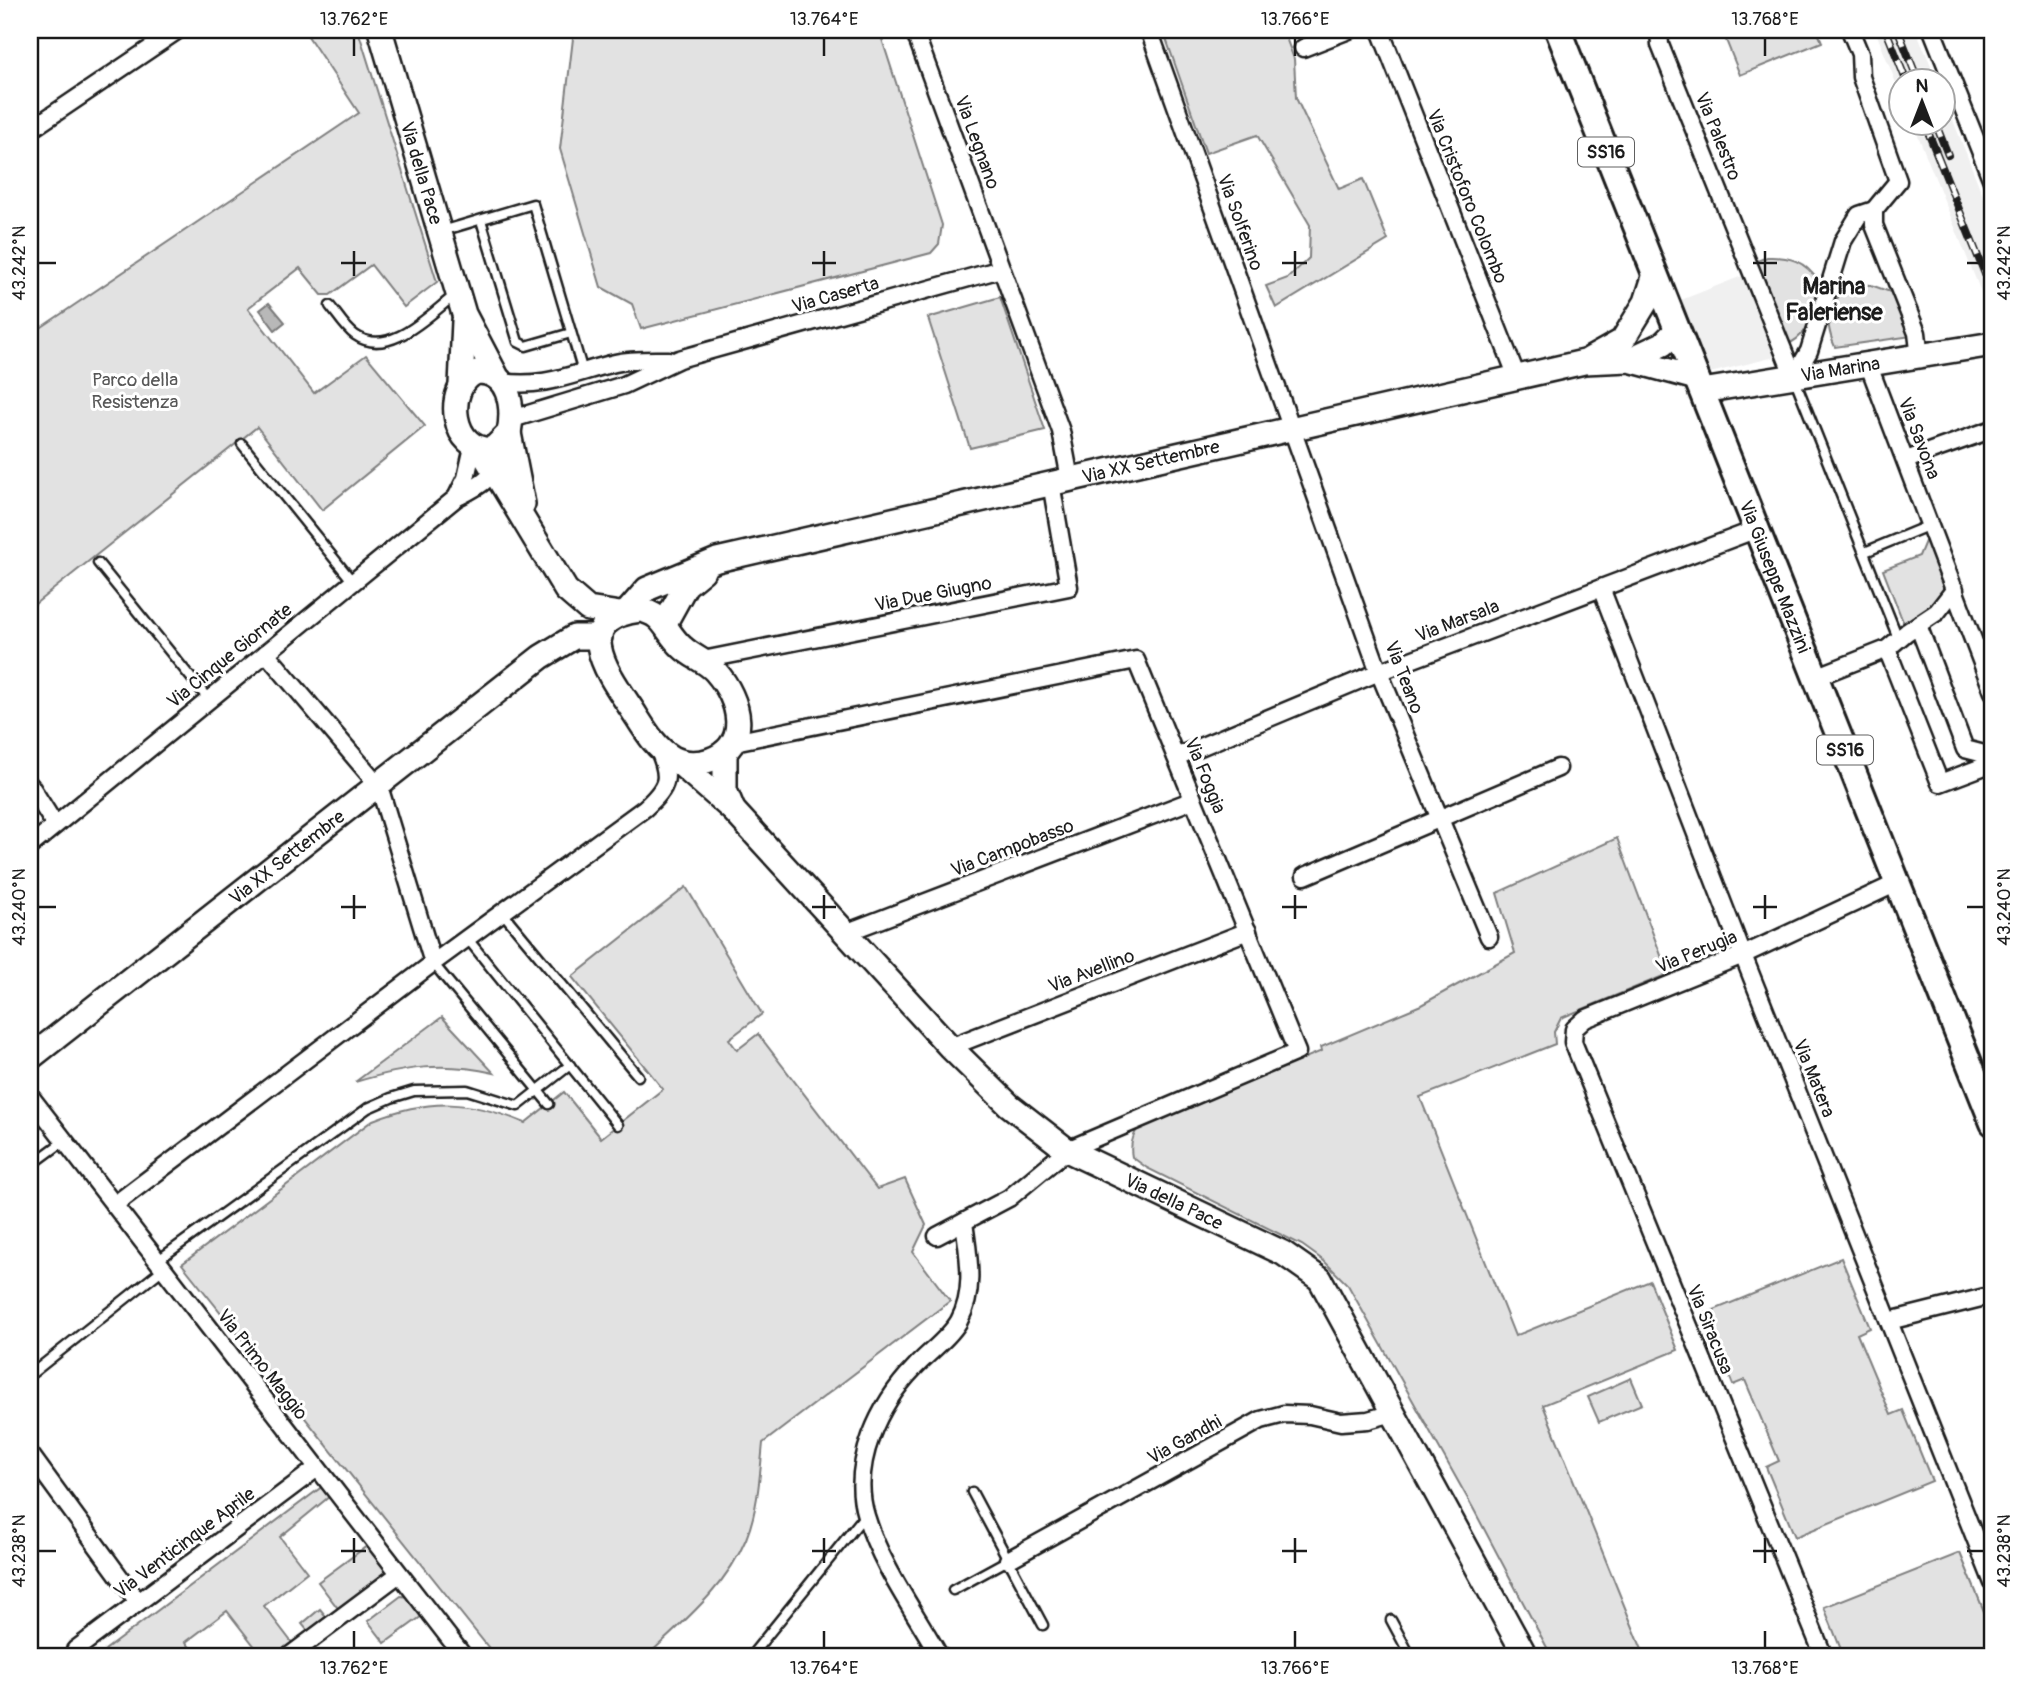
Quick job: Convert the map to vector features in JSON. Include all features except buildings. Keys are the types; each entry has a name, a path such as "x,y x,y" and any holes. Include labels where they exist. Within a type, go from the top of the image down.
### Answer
{"main road":[{"name":"Via Giuseppe Mazzini","path":"1558,30 1993,1123"}],"street":[{"path":"30,130 178,30"},
{"name":"Via della Pace","path":"380,30 461,304 499,379 496,438 465,439 458,424 457,397 465,353 461,304"},
{"name":"Via Legnano","path":"914,30 1061,431 1061,481"},
{"name":"Via Solferino","path":"1149,30 1294,428"},
{"path":"1303,48 1349,30"},
{"name":"Via Cristoforo Colombo","path":"1380,30 1517,377"},
{"name":"Via Palestro","path":"1659,30 1660,45 1794,377"},
{"path":"1794,377 1809,351 1843,242 1859,215 1874,210 1898,181 1897,171 1861,77 1860,54 1850,30"},
{"path":"1932,30 1993,183"},
{"path":"1874,210 1874,225 1917,333 1920,358"},
{"name":"Via Caserta","path":"496,438 679,359 1002,269"},
{"name":"Via XX Settembre","path":"1626,350 1655,274"},
{"name":"Via XX Settembre","path":"30,1058 541,657 567,640 581,636 600,636 647,589 717,560 1584,362 1626,350 1677,330"},
{"name":"Via Marina","path":"1699,385 1794,377 1920,358 1988,343"},
{"path":"1626,350 1699,385"},
{"name":"Via Caserta","path":"499,379 524,386 546,384 617,362 679,359"},
{"name":"Via Savona","path":"1869,366 1993,692"},
{"path":"461,385 477,372 499,379"},
{"name":"Via Teano","path":"1294,428 1379,672 1489,937"},
{"path":"1906,460 1993,429"},
{"path":"496,438 496,471 569,600 600,636 598,652 608,674"},
{"path":"496,438 527,524"},
{"name":"Via Cinque Giornate","path":"456,498 466,478 496,438"},
{"name":"Via Cinque Giornate","path":"30,846 456,498 475,488 496,471"},
{"name":"Via Due Giugno","path":"703,660 1069,587 1061,481"},
{"name":"Via Marsala","path":"1176,757 1379,672 1756,528"},
{"name":"Via XX Settembre","path":"665,623 686,585 717,560"},
{"name":"Via Matera","path":"1601,588 1743,955 1993,1583"},
{"path":"1816,677 1893,644 1937,612 1955,589"},
{"path":"569,600 607,614 648,612 665,623 682,648 703,660 717,673 736,708 739,722 729,747 726,790 733,810"},
{"path":"567,640 569,600"},
{"path":"1893,644 1941,783 1992,763 1988,755 1965,749 1918,625"},
{"path":"541,657 560,652 582,652 608,674"},
{"path":"265,653 379,786 433,963"},
{"name":"Via Foggia","path":"729,747 1136,660 1297,1052 1067,1150"},
{"name":"Via della Pace","path":"608,674 667,753 733,810 950,1047 1009,1105 1067,1150 1283,1253 1320,1279 1526,1657"},
{"path":"114,1205 661,793 667,778 667,753 695,763 729,747"},
{"path":"1304,876 1558,768"},
{"path":"30,785 55,825"},
{"name":"Via Campobasso","path":"845,933 1193,800"},
{"name":"Via Perugia","path":"1585,1019 1743,955 1898,883"},
{"name":"Via Avellino","path":"950,1047 1248,932"},
{"name":"Via Siracusa","path":"1585,1019 1574,1029 1573,1042 1581,1066 1824,1657"},
{"name":"Via Primo Maggio","path":"30,1096 464,1657"},
{"path":"937,1236 1009,1198 1067,1150"},
{"path":"940,1657 883,1556 865,1515 861,1469 872,1431 892,1396 913,1369 959,1321 967,1299 971,1271 964,1222"},
{"path":"1889,1321 1993,1295"},
{"name":"Via Gandhi","path":"1008,1560 1261,1420 1284,1414 1310,1415 1341,1422 1368,1420 1394,1413"},
{"path":"30,1454 138,1602"},
{"name":"Via Venticinque Aprile","path":"78,1653 138,1602 317,1468"},
{"path":"288,1657 399,1574"}],"lane":[{"path":"440,232 533,204 583,372"},
{"path":"481,220 518,342 526,346 571,333"},
{"path":"330,306 356,336 379,341 397,339 461,304"},
{"path":"1794,377 1865,552 1893,644"},
{"path":"242,444 353,582"},
{"path":"1865,552 1931,525"},
{"path":"98,563 209,700"},
{"path":"502,912 638,1076"},
{"path":"467,938 618,1125"},
{"path":"433,963 549,1104"},
{"path":"30,1375 160,1265 368,1108 414,1091 440,1088 467,1090 518,1106 570,1065"},
{"path":"30,1166 64,1141"},
{"path":"972,1492 1043,1625"},
{"path":"750,1657 865,1515"},
{"name":"Via Gandhi","path":"953,1590 1008,1560"},
{"path":"1391,1619 1411,1657"}],"shaded area":[{"path":"1875,30 1916,30 1931,66 1889,66"},
{"path":"1956,128 1993,221 1993,322 1918,136 1956,136"},
{"path":"1742,276 1775,357 1710,373 1681,300"},
{"path":"269,303 285,322 275,330 260,310"}],"green space":[{"name":"Parco della Resistenza","path":"304,30 358,30 437,282 404,307 371,265 330,295 322,295 300,268 248,308 314,393 366,355 425,426 322,510 257,427 30,608 30,335 359,113"},
{"path":"574,30 879,30 942,225 939,244 931,253 641,329 632,304 601,287 560,149"},
{"path":"1163,30 1283,30 1294,59 1296,98 1339,189 1363,179 1388,240 1276,308 1266,286 1288,278 1309,258 1310,225 1257,135 1206,153"},
{"path":"1722,30 1817,30 1822,42 1740,75"},
{"path":"1767,257 1796,261 1808,269 1818,281 1817,300 1809,325 1789,344 1757,261"},
{"path":"1856,284 1871,285 1896,294 1912,336 1835,347 1829,327 1830,310 1839,296"},
{"path":"1000,297 1045,430 970,448 928,318"},
{"path":"1926,539 1949,599 1907,632 1883,570 1919,556"},
{"path":"1617,838 1668,974 1561,1018 1554,1032 1555,1044 1420,1097 1515,1336 1650,1281 1678,1350 1543,1405 1645,1657 1552,1657 1473,1508 1348,1285 1324,1261 1302,1245 1147,1168 1132,1157 1131,1145 1139,1127 1322,1051 1321,1047 1421,1005 1515,953 1497,893"},
{"path":"686,887 762,1014 729,1039 737,1050 758,1034 877,1189 905,1179 926,1225 913,1252 950,1301 763,1443 753,1516 737,1556 727,1573 702,1603 646,1657 496,1657 182,1264 373,1120 393,1113 431,1105 468,1106 525,1123 564,1092 601,1138 663,1089 572,977"},
{"path":"442,1017 494,1073 458,1067 424,1067 355,1082"},
{"path":"1841,1258 1870,1328 1857,1334 1891,1415 1903,1410 1932,1481 1795,1537 1766,1467 1779,1461 1745,1380 1733,1385 1704,1314"},
{"path":"1631,1378 1642,1404 1599,1422 1588,1397"},
{"path":"323,1486 330,1496 280,1537 307,1572 264,1606 296,1648 283,1657 263,1657 227,1611 186,1642 197,1657 111,1657 105,1650"},
{"path":"367,1546 387,1572 386,1576 340,1611 318,1582"},
{"path":"1960,1553 1993,1633 1993,1657 1844,1657 1824,1607"},
{"path":"401,1596 408,1597 422,1616 385,1643 368,1621"},
{"path":"320,1609 330,1621 311,1635 302,1624"}],"railway":[{"path":"1886,30 1900,66"},
{"path":"1898,30 1912,66"},
{"path":"1930,136 1993,294"},
{"path":"1941,136 1948,155"}],"district":[{"name":"Marina Faleriense","path":"1834,299"}]}
